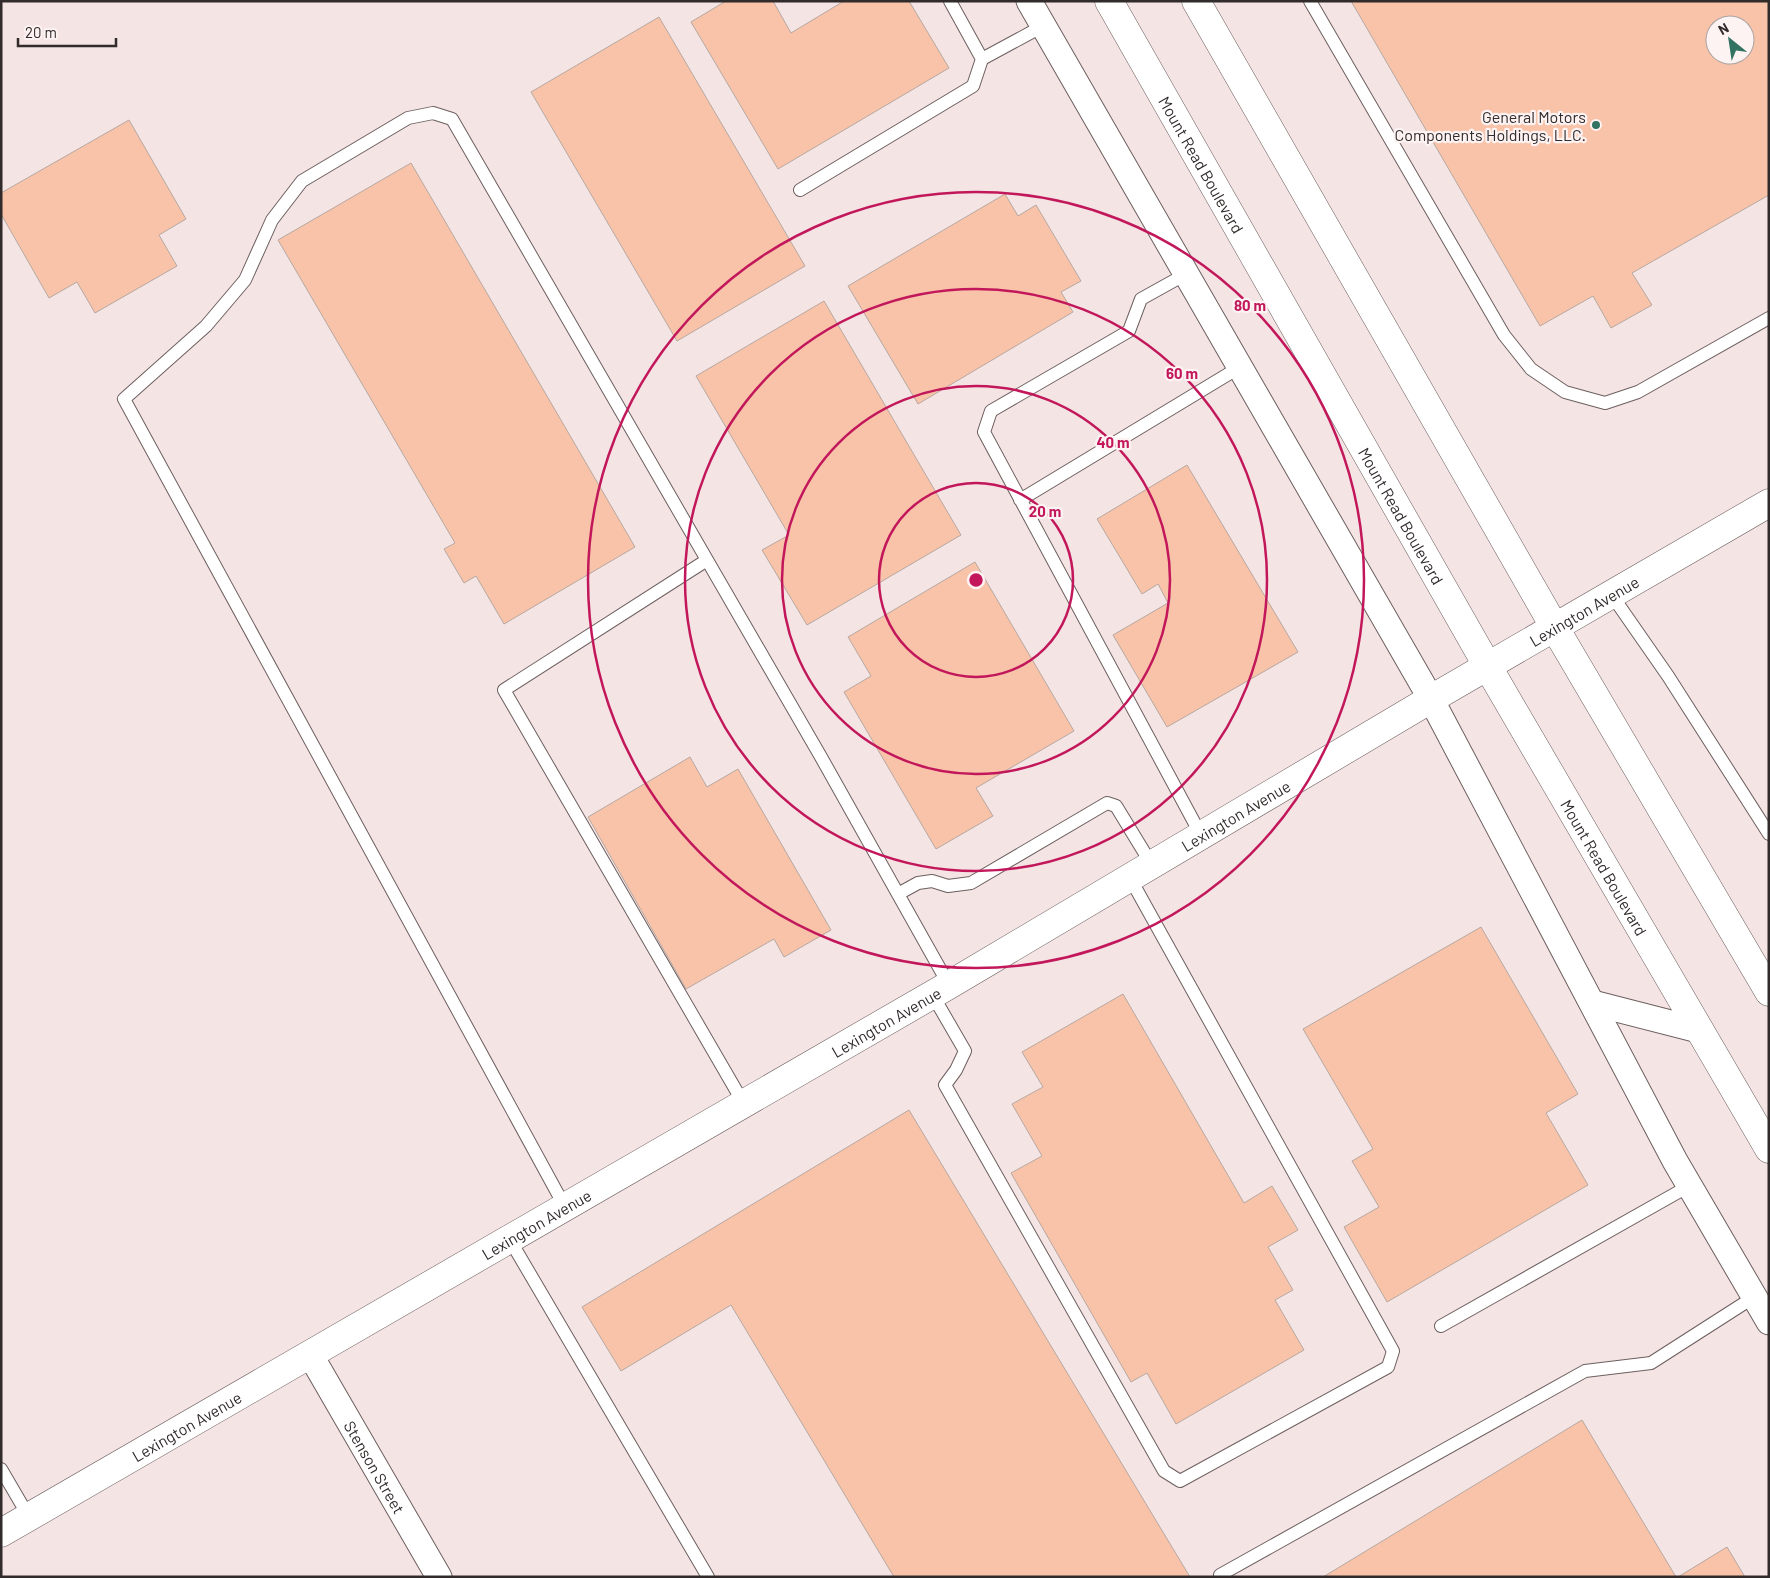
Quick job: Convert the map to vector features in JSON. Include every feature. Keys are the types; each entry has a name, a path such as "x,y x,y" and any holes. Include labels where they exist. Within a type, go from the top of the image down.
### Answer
{"main road":[{"name":"Mount Read Boulevard","path":"1109,1 1488,667 1769,1149"},
{"path":"1196,1 1555,628 1769,992"},
{"name":"Lexington Avenue","path":"1,1533 311,1356 941,990 1431,699 1769,503"}],"street":[{"path":"1029,1 1431,699 1689,1186 1769,1322"},
{"path":"1593,1003 1698,1030"},
{"name":"Stenson Street","path":"311,1356 439,1577"}],"lane":[{"path":"950,1 982,59"},
{"path":"1310,1 1504,335 1531,369 1565,392 1605,403 1638,392 1769,318"},
{"path":"800,190 973,86 982,59 1043,26"},
{"path":"566,1207 124,399 206,326 245,280 272,220 302,181 408,118 433,113 452,119 898,894 941,990 965,1051 956,1070 945,1085 1164,1471 1180,1481 1388,1367 1393,1350 1141,871 1116,806 1107,803 971,883 948,886 932,881 918,883 898,894"},
{"path":"1186,274 1141,299 1129,330 991,411 984,432 1201,836"},
{"path":"1020,500 1240,367"},
{"path":"707,560 504,690 744,1104"},
{"path":"1611,594 1668,676 1768,832"},
{"path":"1441,1326 1689,1186"},
{"path":"510,1240 708,1577"},
{"path":"1220,1574 1585,1371 1651,1363 1754,1298"},
{"path":"1,1470 29,1517"}],"building":[{"path":"726,1 773,1 791,33 844,1 909,1 949,68 778,169 691,22"},
{"name":"General Motors Components Holdings, LLC.","path":"1351,1 1769,1 1769,195 1632,273 1652,305 1611,328 1593,296 1540,326"},
{"path":"659,17 805,266 677,341 531,92"},
{"path":"129,120 186,219 159,235 177,266 95,313 77,282 49,298 1,214 1,193"},
{"path":"411,163 635,547 504,624 476,576 464,583 444,549 455,543 278,240"},
{"path":"1005,194 1018,216 1036,205 1081,281 1061,292 1073,312 918,404 848,286"},
{"path":"824,301 961,535 807,625 762,550 789,535 696,376"},
{"path":"1187,465 1298,652 1167,727 1113,635 1168,603 1158,584 1142,594 1097,519"},
{"path":"975,562 1074,731 976,788 993,816 936,849 844,692 871,676 848,637"},
{"path":"690,757 707,787 738,769 831,930 784,957 774,939 686,989 588,817"},
{"path":"1481,927 1578,1094 1546,1113 1588,1185 1387,1302 1344,1227 1379,1207 1352,1161 1373,1149 1303,1029"},
{"path":"1123,994 1244,1203 1272,1186 1298,1230 1268,1247 1293,1290 1275,1300 1304,1350 1176,1424 1147,1373 1131,1382 1011,1173 1042,1156 1012,1104 1043,1087 1022,1052"},
{"path":"909,1110 1190,1577 894,1577 731,1305 621,1371 582,1307"},
{"path":"1582,1420 1676,1577 1323,1577"},
{"path":"1727,1547 1745,1577 1678,1577"}],"place":[{"name":"General Motors Components Holdings, LLC.","path":"1596,125"}]}
